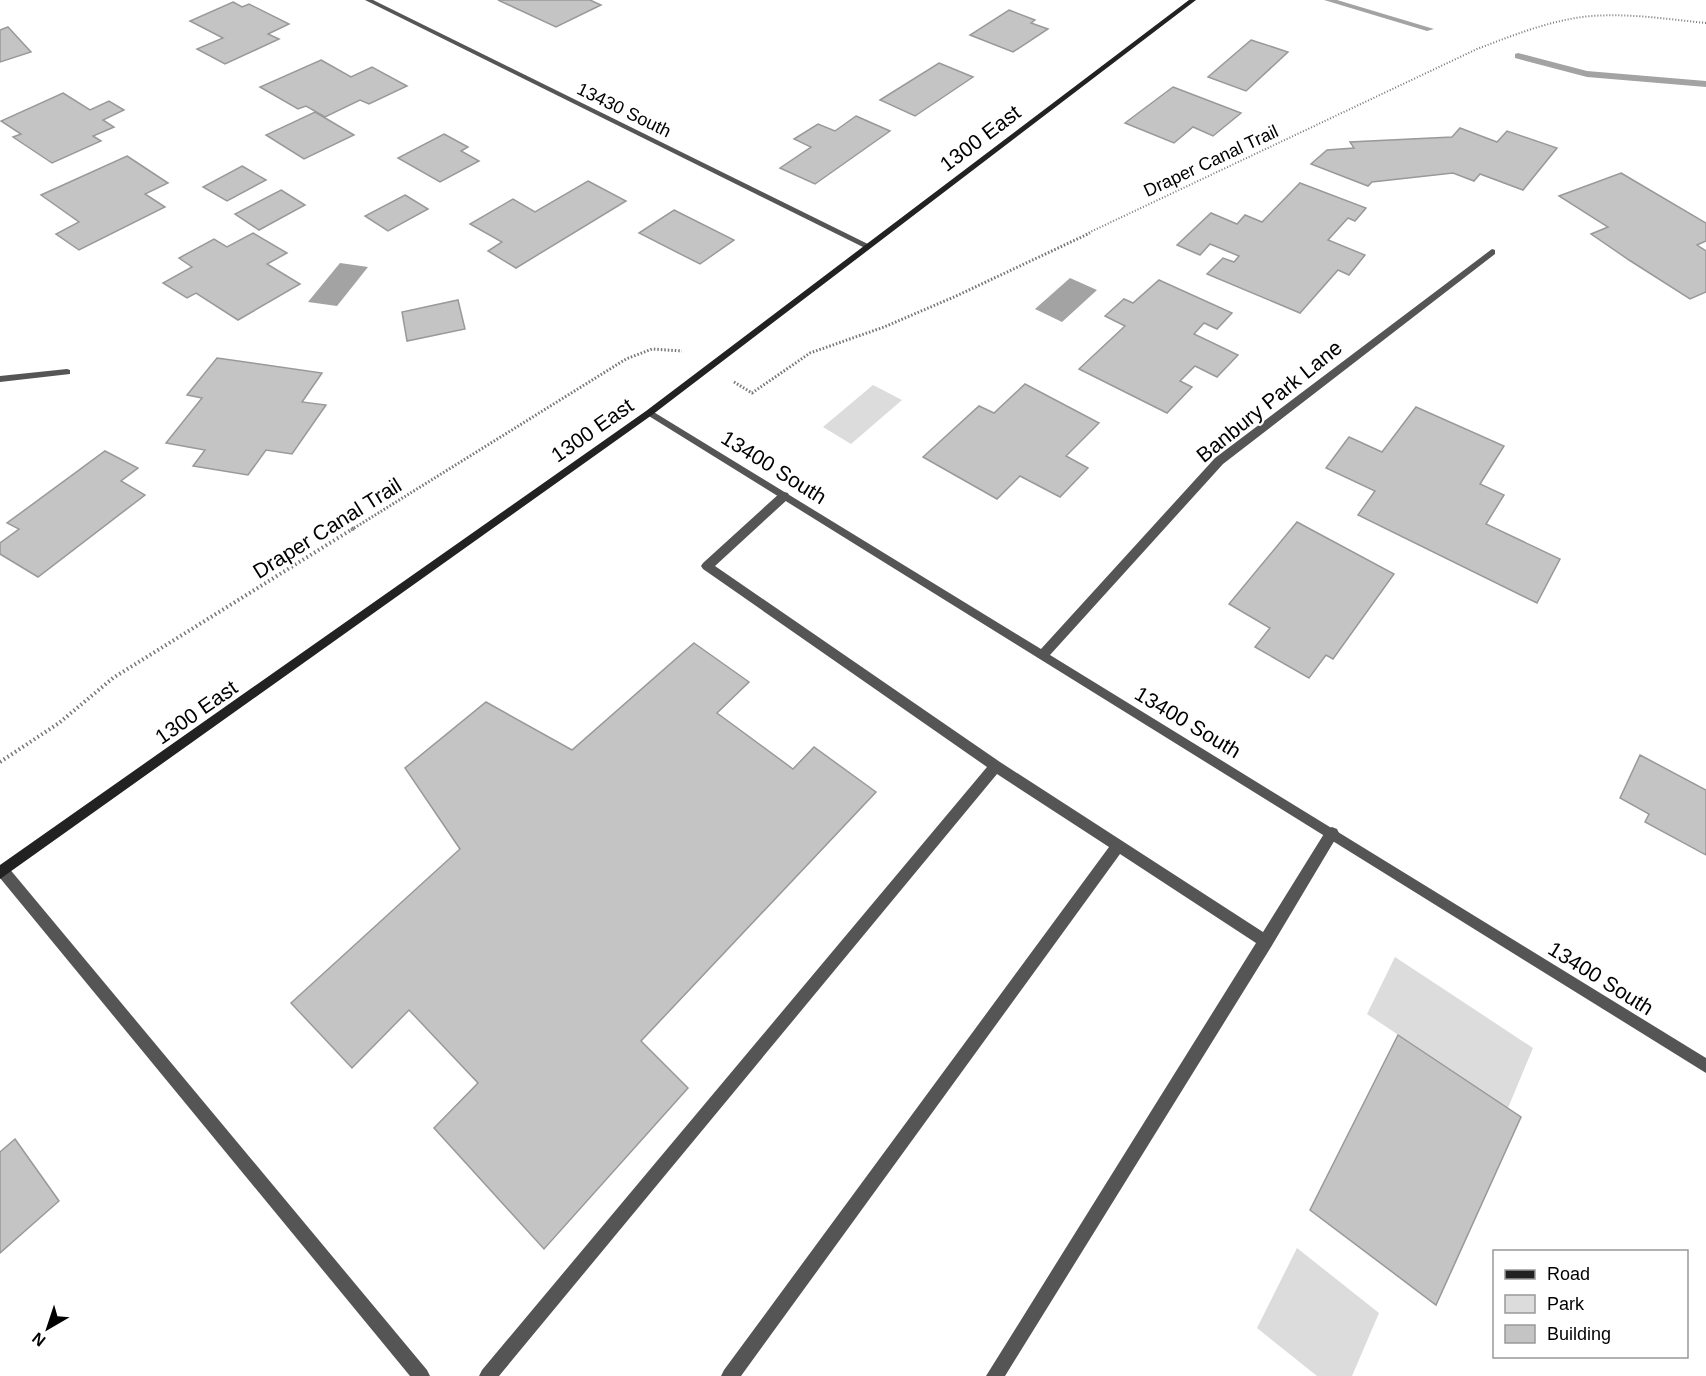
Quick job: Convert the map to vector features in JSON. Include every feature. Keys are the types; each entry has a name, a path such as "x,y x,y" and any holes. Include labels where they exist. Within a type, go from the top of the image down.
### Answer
{"main road":[{"name":"1300 East","path":"1,870 649,413 1193,0"}],"street":[{"name":"13430 South","path":"368,0 868,246"},
{"name":"Banbury Park Lane","path":"1042,656 1219,460 1492,252"},
{"path":"0,379 67,372"},
{"name":"13400 South","path":"649,413 1706,1066"},
{"path":"784,496 707,566 996,766 1266,942"},
{"path":"488,1376 996,766"},
{"path":"995,1376 1332,833"},
{"path":"730,1376 1118,846"},
{"path":"1,870 420,1376"}],"path":[{"name":"Draper Canal Trail","path":"745,389 752,393 810,353 954,297 1477,49 1535,28 1579,18 1615,17 1706,23"},
{"name":"Draper Canal Trail","path":"0,762 66,718 113,678 608,370 653,347 665,346 681,351"}],"green space":[{"path":"873,385 902,400 851,444 823,427"},
{"path":"1395,957 1533,1048 1508,1108 1367,1014"},
{"path":"1297,1248 1379,1313 1352,1376 1317,1376 1257,1328"}],"shaded area":[{"path":"340,263 368,267 337,306 308,302"},
{"path":"1070,278 1097,290 1062,322 1035,309"}],"building":[{"path":"498,0 590,0 601,5 556,27"},
{"path":"233,2 242,7 249,4 289,24 268,34 279,39 225,64 197,49 223,38 190,21"},
{"path":"1009,10 1035,20 1031,23 1048,29 1013,52 970,35"},
{"path":"8,27 31,52 0,62 0,30"},
{"path":"1251,40 1288,52 1246,91 1208,77"},
{"path":"321,60 351,77 372,67 407,86 369,104 360,100 325,117 306,106 298,109 260,87"},
{"path":"939,63 973,77 915,116 880,100"},
{"path":"1173,87 1241,113 1213,136 1193,127 1174,143 1125,123"},
{"path":"63,93 90,110 109,101 124,110 103,120 114,127 93,136 101,141 52,163 13,137 21,134 1,121"},
{"path":"315,112 354,135 304,159 266,135"},
{"path":"856,116 890,131 815,184 780,168 811,147 794,139 818,124 835,131"},
{"path":"1460,128 1497,142 1507,131 1557,148 1523,190 1480,174 1474,181 1453,173 1372,182 1368,186 1311,164 1327,150 1354,148 1350,142 1452,137"},
{"path":"444,134 468,147 461,151 479,161 440,182 398,158"},
{"path":"127,156 168,183 145,194 165,207 79,250 56,234 79,222 41,195"},
{"path":"242,166 266,180 227,201 203,187"},
{"path":"1621,173 1706,223 1706,241 1697,245 1706,251 1706,292 1690,299 1629,260 1591,234 1608,227 1559,196"},
{"path":"588,181 626,201 516,268 488,251 502,242 470,224 513,199 535,212"},
{"path":"1300,183 1366,208 1355,221 1348,218 1328,240 1365,255 1349,275 1338,270 1300,313 1207,274 1223,258 1234,262 1239,256 1210,244 1200,255 1177,245 1211,213 1237,224 1245,215 1262,222"},
{"path":"281,190 305,205 259,230 235,214"},
{"path":"405,195 428,209 388,231 365,216"},
{"path":"674,210 734,240 700,264 639,233"},
{"path":"253,233 287,253 267,264 300,284 238,320 196,293 187,298 163,283 192,267 179,258 214,239 227,247"},
{"path":"1159,280 1232,313 1217,329 1204,323 1194,334 1238,355 1217,377 1195,366 1180,381 1192,387 1167,413 1079,369 1125,326 1105,316 1124,299 1133,303"},
{"path":"458,300 465,329 407,341 402,312"},
{"path":"217,358 322,373 302,402 326,405 292,454 266,450 248,475 193,466 205,450 166,443 202,398 187,395"},
{"path":"1025,384 1099,423 1066,456 1088,468 1060,497 1020,476 997,499 923,457 979,406 994,413"},
{"path":"1416,407 1504,446 1480,484 1504,495 1486,524 1560,559 1537,603 1358,515 1375,491 1326,468 1349,437 1382,452"},
{"path":"105,451 138,468 121,481 145,495 38,577 0,554 0,543 19,529 7,523"},
{"path":"1297,522 1394,574 1333,659 1326,655 1309,678 1255,647 1270,628 1229,604"},
{"path":"694,643 749,682 717,713 793,769 814,747 876,792 641,1041 688,1088 544,1249 434,1128 478,1083 409,1010 352,1068 291,1003 460,849 405,768 486,702 572,750"},
{"path":"1640,755 1706,790 1706,855 1645,822 1649,814 1620,798"},
{"path":"1398,1035 1521,1117 1436,1305 1310,1210"},
{"path":"15,1139 59,1201 0,1253 0,1152"}],"waterway":[{"path":"1328,0 1430,29"},
{"path":"1518,56 1587,74 1706,84"}]}
